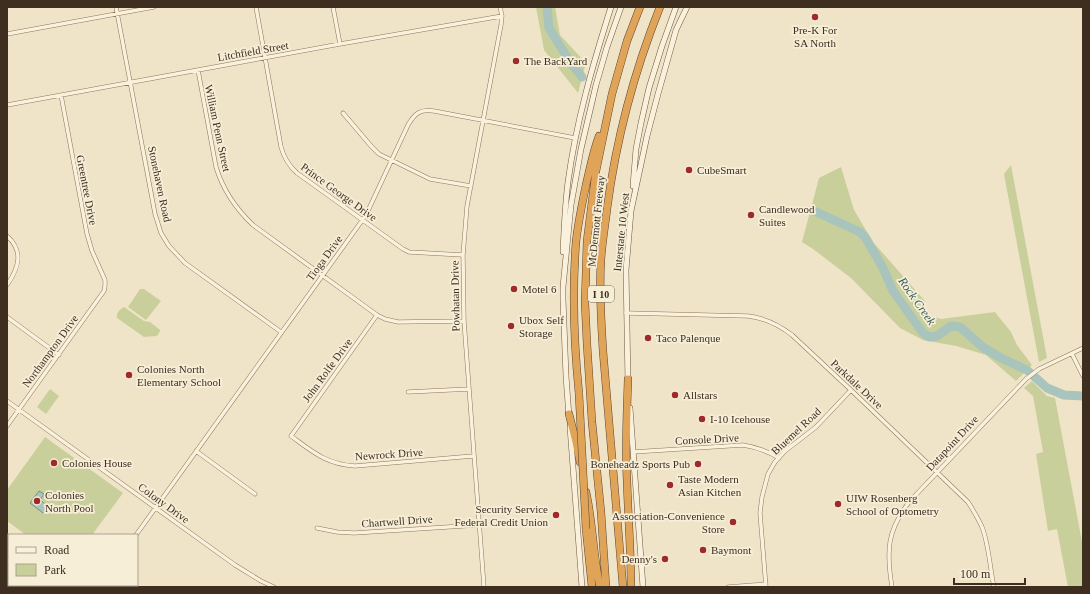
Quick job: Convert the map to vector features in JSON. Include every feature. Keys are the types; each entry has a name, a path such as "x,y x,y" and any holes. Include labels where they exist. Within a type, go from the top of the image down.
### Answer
{"highway":[{"name":"McDermott Freeway","path":"606,587 601,512 592,422 585,303 587,241 596,171 612,94 627,41 640,7"},
{"name":"McDermott Freeway","path":"622,587 603,351 601,260 612,174 625,114 650,31 660,7"},
{"path":"592,587 586,529 573,304 576,242 581,211 594,150 607,117"},
{"path":"628,380 626,479 631,587"},
{"path":"569,414 590,511 597,575 600,587"}],"main road":[{"path":"582,587 566,376 562,263 564,217 568,181 580,113 591,71 611,7"},
{"path":"563,287 571,205 581,148 598,77 621,7"},
{"path":"631,211 636,148 641,123 649,88 676,7"},
{"name":"Interstate 10 West","path":"643,587 628,380 626,270 631,211 647,136 676,30 687,7"}],"street":[{"name":"Stonehaven Road","path":"116,7 155,214 162,233 169,246 185,263 281,332"},
{"path":"7,34 154,7"},
{"name":"Prince George Drive","path":"256,7 281,147 288,164 297,173 403,249 409,252 463,255"},
{"path":"333,7 340,44"},
{"name":"Powhatan Drive","path":"484,587 464,321 463,255 467,206 500,32 502,16 500,7"},
{"name":"Litchfield Street","path":"7,105 502,16"},
{"name":"William Penn Street","path":"198,70 216,167 230,199 244,217 377,315 385,319 398,322 464,321"},
{"name":"Greentree Drive","path":"61,95 86,234 105,280 105,286"},
{"name":"Tioga Drive","path":"137,534 366,215 410,123 415,116 426,110 434,111 575,138"},
{"path":"343,113 379,154 430,179 471,186"},
{"path":"7,236 15,246 18,254 18,263 14,275 7,284"},
{"name":"Northampton Drive","path":"7,426 104,291 105,286"},
{"name":"Parkdale Drive","path":"626,313 748,316 766,320 792,335 964,498 977,517 982,529 986,541 994,587"},
{"name":"John Rolfe Drive","path":"291,436 377,315"},
{"path":"7,317 59,355"},
{"name":"Datapoint Drive","path":"892,587 888,562 890,539 895,524 910,501 1026,379 1036,371 1083,348"},
{"path":"1072,354 1083,376"},
{"path":"408,392 469,389"},
{"name":"Bluemel Road","path":"766,586 761,525 761,503 768,474 779,458 790,447 816,427 851,390"},
{"name":"Colony Drive","path":"7,401 242,569 274,587"},
{"name":"Newrock Drive","path":"291,436 324,459 339,464 355,466 473,456"},
{"name":"Console Drive","path":"633,452 743,445 765,450 779,458"},
{"path":"196,451 256,494"},
{"name":"Chartwell Drive","path":"317,528 337,532 354,533 479,524"},
{"path":"728,587 766,586"}],"green space":[{"path":"536,7 555,7 560,35 586,63 578,93 544,50"},
{"path":"1011,165 1047,358 1039,362 1004,174"},
{"path":"841,167 854,210 873,242 925,301 920,312 941,319 995,312 1011,332 1017,345 1032,365 1016,381 986,355 956,346 923,340 900,328 851,278 802,242 819,178"},
{"path":"140,289 144,289 161,301 146,320 128,307"},
{"path":"124,307 144,321 150,322 160,330 157,336 144,337 117,318 118,312"},
{"path":"1032,381 1047,396 1055,398 1083,547 1083,587 1068,587 1057,529 1048,531 1036,454 1043,452 1033,396 1024,388"},
{"path":"50,389 59,396 46,414 37,407"},
{"name":"Colonies House","path":"45,437 123,493 93,534 25,534 7,521 7,490"}],"water":[{"name":"Colonies North Pool","path":"39,491 44,494 40,500 48,506 43,513 30,503"}],"waterway":[{"name":"Rock Creek","path":"547,7 549,28 570,62 582,77"},
{"name":"Rock Creek","path":"812,210 860,232 865,237 883,268 893,291 923,333 929,337 937,336 951,326 960,327 984,348 1027,370 1047,388 1064,395 1083,396"}],"place":[{"name":"Pre-K For SA North","path":"815,17"},
{"name":"The BackYard","path":"516,61"},
{"name":"CubeSmart","path":"689,170"},
{"name":"Candlewood Suites","path":"751,215"},
{"name":"Motel 6","path":"514,289"},
{"name":"Ubox Self Storage","path":"511,326"},
{"name":"Taco Palenque","path":"648,338"},
{"name":"Colonies North Elementary School","path":"129,375"},
{"name":"Allstars","path":"675,395"},
{"name":"I-10 Icehouse","path":"702,419"},
{"name":"Colonies House","path":"54,463"},
{"name":"Boneheadz Sports Pub","path":"698,464"},
{"name":"Taste Modern Asian Kitchen","path":"670,485"},
{"name":"Colonies North Pool","path":"37,501"},
{"name":"UIW Rosenberg School of Optometry","path":"838,504"},
{"name":"Security Service Federal Credit Union","path":"556,515"},
{"name":"Association-Convenience Store","path":"733,522"},
{"name":"Baymont","path":"703,550"},
{"name":"Denny's","path":"665,559"}]}
